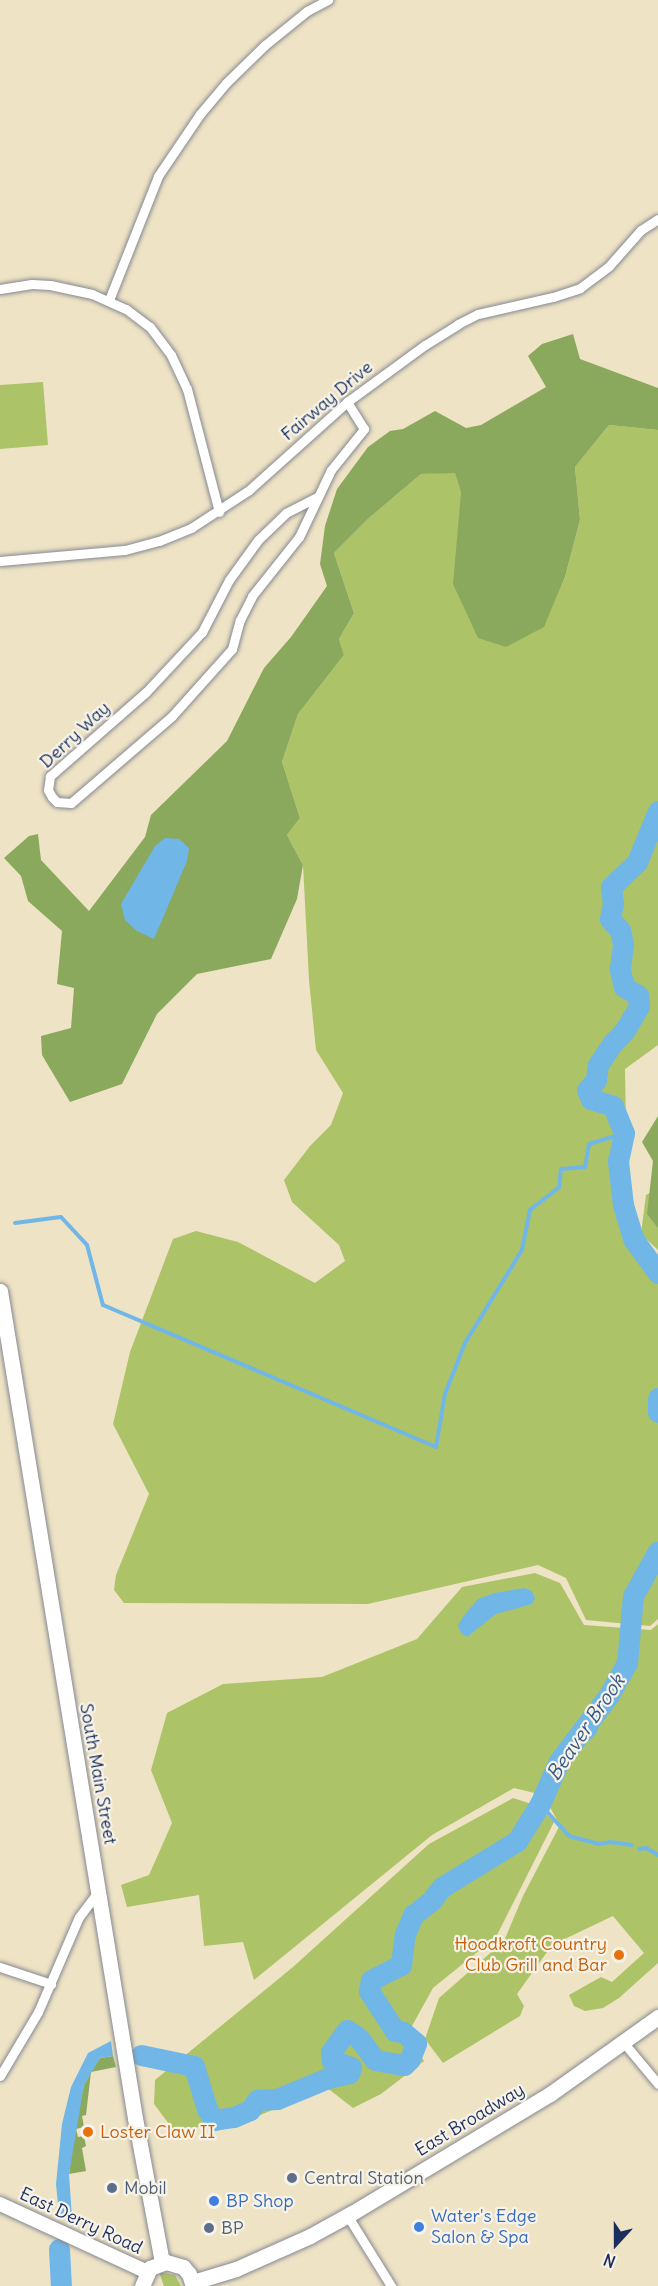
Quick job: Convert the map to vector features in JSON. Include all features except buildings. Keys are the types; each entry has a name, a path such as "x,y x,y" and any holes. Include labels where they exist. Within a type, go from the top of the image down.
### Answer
{"main road":[{"name":"South Main Street","path":"0,1291 98,1892 162,2262"},
{"name":"East Broadway","path":"193,2284 253,2262 310,2236 347,2215 550,2094 658,2017"},
{"path":"145,2279 162,2262 171,2262 183,2267 193,2284"}],"street":[{"path":"109,300 154,185 200,114 226,83 265,45 307,11 328,0"},
{"name":"Fairway Drive","path":"0,561 134,548 176,534 219,512 264,478 347,402 458,324 493,309 569,293 589,282 609,266 640,230 658,219"},
{"path":"0,289 32,284 50,285 109,300 150,327 181,374 192,405 219,512"},
{"name":"Derry Way","path":"317,497 286,513 258,540 229,580 202,632 146,692 50,776 48,789 57,802 71,803 189,698 232,650 240,620 252,596 298,537 331,470 364,429 347,402"},
{"path":"0,2076 51,1984 76,1922 98,1892"},
{"path":"0,1967 51,1984"},
{"path":"624,2043 658,2084"},
{"name":"East Derry Road","path":"0,2204 145,2279"},
{"path":"347,2215 391,2286"}],"green space":[{"path":"573,334 580,359 658,388 658,430 609,425 575,467 580,520 565,577 544,627 506,647 478,638 453,584 461,493 455,473 421,474 369,518 334,553 354,613 339,639 344,655 298,714 282,762 300,818 287,835 303,865 297,899 271,959 197,974 157,1014 122,1084 70,1102 42,1055 41,1036 71,1028 74,988 57,984 62,931 28,901 21,876 4,858 29,836 38,834 41,860 89,911 145,837 151,815 227,741 264,668 291,637 327,586 320,564 325,526 337,489 368,447 390,431 403,429 435,411 466,428 481,425 546,387 528,356 542,344"},
{"path":"43,382 48,445 0,449 0,385"},
{"path":"609,425 658,430 658,1045 625,1069 627,1190 638,1237 658,1257 658,1619 650,1626 586,1620 566,1578 538,1565 368,1604 124,1603 114,1590 116,1575 149,1494 113,1424 130,1352 173,1239 196,1231 238,1242 315,1283 345,1261 339,1245 292,1202 284,1180 310,1146 331,1125 343,1093 316,1050 309,980 303,865 287,835 300,818 282,762 298,714 344,655 339,639 354,613 334,553 369,518 421,474 455,472 461,493 544,626 565,577 580,520 575,467"},
{"path":"658,1116 658,1228 647,1214 653,1161 642,1142"},
{"path":"658,1189 658,1250 641,1234 646,1195"},
{"path":"535,1573 560,1583 584,1625 651,1630 658,1624 658,1963 619,1998 603,2008 585,2011 574,2006 569,1995 601,1977 612,1982 644,1953 613,1916 552,1945 517,1994 524,2006 520,2016 443,2063 425,2039 439,1998 504,1941 523,1896 560,1825 543,1795 514,1788 432,1835 254,1980 243,1942 204,1946 199,1895 127,1907 121,1885 149,1875 172,1823 151,1770 167,1713 223,1684 322,1677 417,1639 462,1587"},
{"path":"513,1798 538,1806 554,1822 496,1937 433,1988 407,2035 424,2061 381,2094 353,2108 326,2087 232,2127 172,2128 154,2104 155,2080 293,1967 429,1844"},
{"path":"113,2056 116,2067 91,2072 100,2058"},
{"path":"91,2072 86,2115 82,2116 84,2127 76,2129 78,2137 84,2136 86,2146 82,2148 86,2171 69,2174 75,2128 84,2085"},
{"path":"159,2272 175,2275 181,2286 164,2286"}],"water":[{"path":"165,838 179,839 189,848 187,861 154,939 137,931 125,920 121,904 155,846"},
{"path":"524,1588 532,1591 535,1599 532,1604 496,1614 467,1637 461,1633 458,1626 462,1618 478,1599 495,1593"},
{"path":"619,1666 625,1672 607,1705 596,1734 561,1766 543,1803 534,1799 548,1764 585,1729 592,1719 600,1691"},
{"path":"111,2041 113,2056 100,2058 84,2085 69,2174 72,2218 59,2215 56,2184 62,2124 71,2087 88,2053"}],"waterway":[{"name":"Beaver Brook","path":"658,811 637,862 611,887 613,903 610,919 620,930 623,944 620,970 624,987 638,995 639,1006 625,1030 598,1065 596,1080 587,1090 591,1099 613,1106 624,1133 618,1161 623,1205 634,1240 658,1273"},
{"path":"15,1223 61,1217 87,1245 103,1305 436,1447 445,1394 465,1343 522,1250 530,1210 559,1187 561,1169 585,1167 589,1144 624,1133"},
{"name":"Beaver Brook","path":"658,1398 658,1412"},
{"name":"Beaver Brook","path":"141,2055 194,2066 207,2109 214,2120 234,2117 250,2110 257,2100 277,2099 328,2078 349,2073 351,2067 332,2061 331,2052 347,2030 359,2038 375,2060 404,2065 410,2059 416,2043 403,2032 395,2031 369,1991 371,1980 401,1965 405,1934 413,1915 431,1901 442,1887 517,1841 540,1804 559,1761 609,1695 627,1663 633,1596 658,1551"},
{"path":"540,1804 569,1836 598,1844 610,1842 632,1845"},
{"path":"639,1849 646,1848 658,1855"},
{"name":"Beaver Brook","path":"59,2249 61,2286"}],"place":[{"name":"Hoodkroft Country Club Grill and Bar","path":"619,1955"},
{"name":"Loster Claw II","path":"88,2132"},
{"name":"Central Station","path":"292,2178"},
{"name":"Mobil","path":"112,2188"},
{"name":"BP Shop","path":"214,2201"},
{"name":"Water's Edge Salon & Spa","path":"419,2227"},
{"name":"BP","path":"209,2228"}]}
